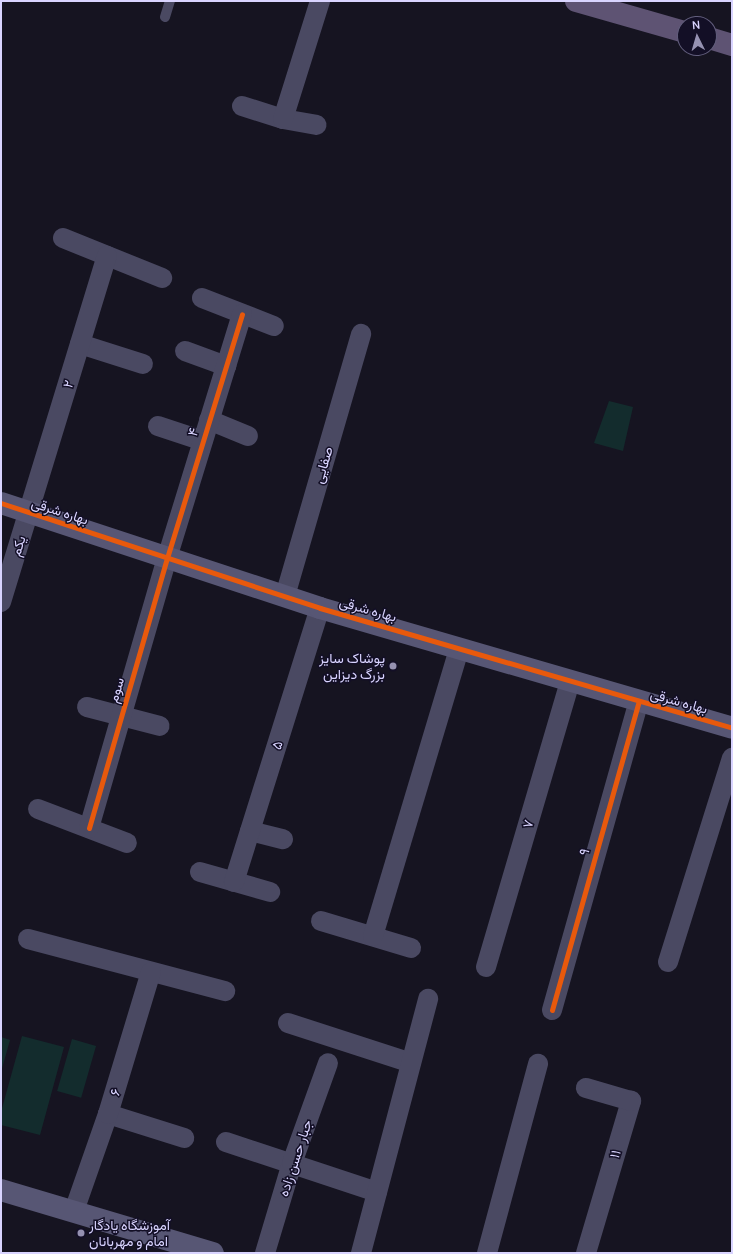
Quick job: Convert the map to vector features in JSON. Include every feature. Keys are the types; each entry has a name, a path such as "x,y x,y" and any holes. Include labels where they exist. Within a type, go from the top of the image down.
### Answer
{"main road":[{"path":"576,1 677,30"},
{"path":"717,40 732,45"}],"street":[{"path":"283,119 320,1"},
{"path":"242,106 283,119 316,125"},
{"path":"63,238 162,278"},
{"name":"۲","path":"28,513 107,256"},
{"path":"202,298 274,326"},
{"name":"۴","path":"167,558 242,314"},
{"name":"صفایی","path":"285,596 361,334"},
{"path":"80,344 144,364"},
{"path":"186,351 226,366"},
{"path":"209,420 248,436"},
{"path":"158,426 203,441"},
{"name":"بهاره شرقی","path":"1,504 320,608 732,728"},
{"name":"یکم","path":"1,602 28,513"},
{"name":"سوم","path":"89,828 167,558"},
{"name":"۵","path":"234,882 320,608"},
{"path":"373,936 459,649"},
{"name":"۷","path":"486,967 570,681"},
{"name":"۹","path":"552,1010 639,701"},
{"path":"87,707 160,726"},
{"path":"668,962 732,758"},
{"path":"38,809 128,843"},
{"path":"250,831 283,839"},
{"path":"200,872 270,892"},
{"path":"322,921 411,948"},
{"path":"28,939 225,991"},
{"name":"۶","path":"74,1211 108,1114 151,972"},
{"path":"361,1253 428,999"},
{"path":"288,1023 412,1063"},
{"name":"جبار حسن زاده","path":"265,1253 292,1162 328,1063"},
{"path":"487,1253 538,1064"},
{"name":"۱۱","path":"586,1088 631,1101 586,1253"},
{"path":"108,1114 184,1138"},
{"path":"226,1142 292,1162 377,1192"},
{"path":"1,1190 212,1253"}],"lane":[{"path":"165,17 170,1"}],"green space":[{"path":"609,401 633,407 623,451 594,443"},
{"path":"22,1036 64,1047 40,1135 1,1125 1,1112"},
{"path":"1,1037 10,1040 1,1072"},
{"path":"72,1039 96,1046 81,1098 57,1091"}],"cycle path":[{"path":"89,828 167,558 242,314"},
{"path":"1,503 320,608 732,728"},
{"path":"552,1010 639,701"}],"place":[{"name":"پوشاک سایز بزرگ دیزاین","path":"393,666"},
{"name":"آموزشگاه یادگار امام و مهربانان","path":"81,1233"}]}
